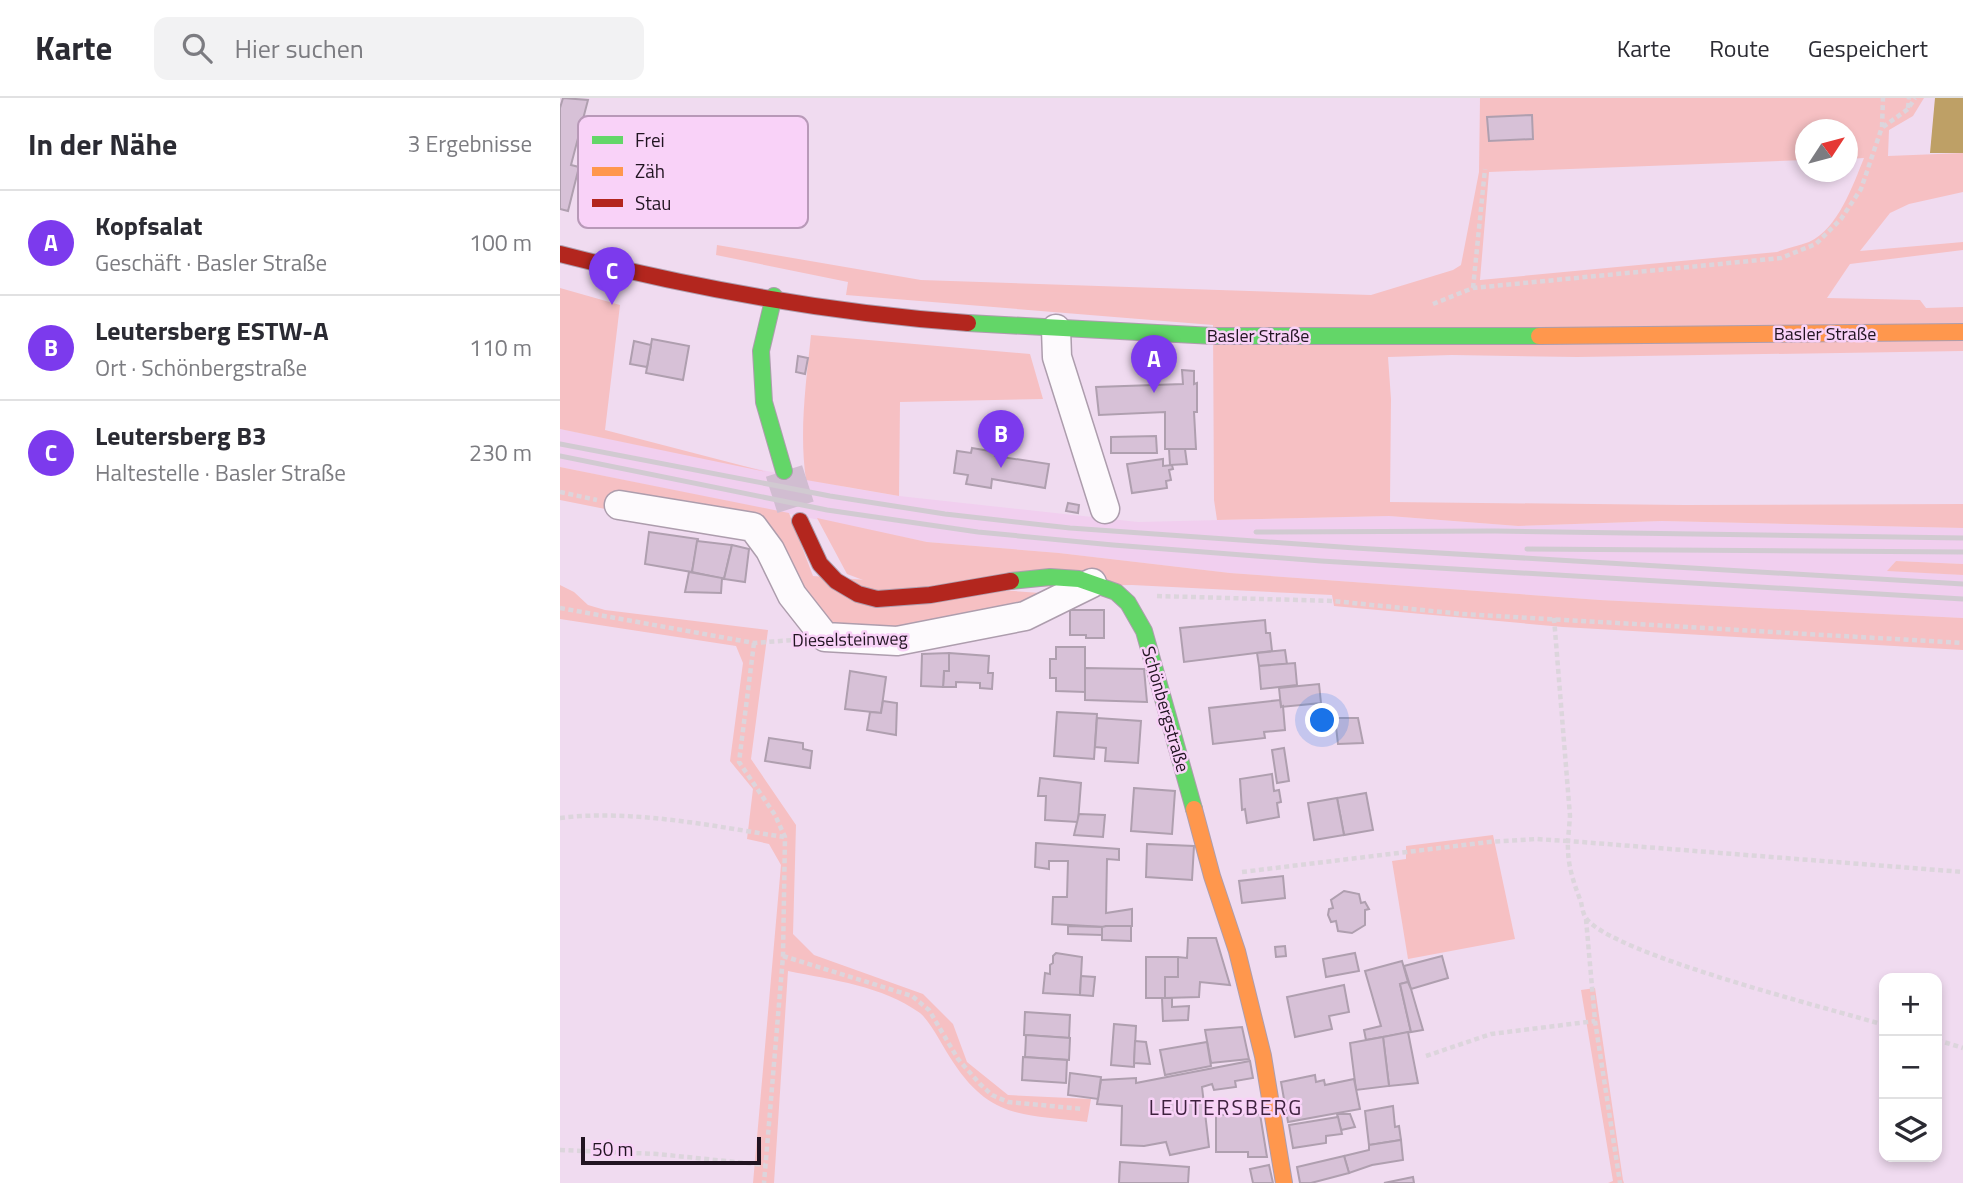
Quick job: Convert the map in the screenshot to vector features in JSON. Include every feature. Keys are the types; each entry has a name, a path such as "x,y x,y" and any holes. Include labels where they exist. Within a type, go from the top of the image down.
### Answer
{"street":[{"name":"Basler Straße","path":"560,254 658,279 861,312 940,321 1056,329 1214,336 1404,337 1963,332"},
{"path":"774,296 761,351 764,402 784,471"},
{"path":"1056,329 1057,357 1105,509"},
{"path":"619,505 753,527 770,550 792,595 825,637"},
{"path":"800,521 820,564 836,581 858,594 877,599 930,595 1050,577 1079,579 1092,583 1116,592 1128,603"},
{"name":"Dieselsteinweg","path":"825,637 897,641 1025,616 1092,583"},
{"name":"Schönbergstraße","path":"1128,603 1144,631 1212,876 1237,951 1264,1056 1284,1183"}],"path":[{"path":"1427,307 1473,288 1781,258 1816,244 1841,219 1861,189 1882,127 1883,98"},
{"path":"1908,108 1909,98"},
{"path":"1882,127 1908,108 1915,98"},
{"path":"1473,288 1485,169"},
{"path":"560,492 619,505"},
{"path":"1128,603 1153,596 1333,601 1462,614 1963,643"},
{"name":"Dieselsteinweg","path":"560,608 754,643 825,637"},
{"path":"1554,618 1570,816 1569,869 1586,918 1595,1021 1620,1183"},
{"path":"754,643 739,762 775,815 785,837 783,956 764,1183"},
{"path":"560,818 596,814 785,837"},
{"path":"1212,876 1489,842 1536,839 1963,872"},
{"path":"1586,918 1606,935 1694,969 1879,1023"},
{"path":"783,956 912,996 929,1010 958,1059 992,1095 1008,1102 1083,1109"},
{"path":"1426,1056 1491,1034 1595,1021"},
{"path":"1942,1042 1963,1048"},
{"path":"560,1150 657,1154 765,1165"}],"shaded area":[{"path":"1480,98 1924,98 1913,116 1889,130 1888,156 1963,153 1963,192 1909,204 1890,213 1860,251 1963,242 1963,250 1850,264 1827,298 1920,300 1926,308 1963,307 1963,351 1388,357 1391,399 1390,502 1963,504 1963,528 1662,521 1518,526 1389,516 1217,520 1214,500 1213,325 846,295 848,282 716,255 717,245 921,280 1371,295 1453,270 1461,265 1479,172","holes":["1795,119 1858,119 1858,158 1864,158 1858,172 1858,182 1854,182 1836,217 1819,236 1809,242 1777,252 1480,280 1489,172 1795,160"]},
{"path":"1935,98 1963,98 1963,153 1930,153"},
{"path":"560,288 620,305 605,430 767,472 560,429"},
{"path":"811,335 1030,354 1043,399 900,402 899,496 806,480 803,426"},
{"path":"560,429 899,496 1138,522 1389,516 1518,526 1662,521 1963,528 1963,564 1896,561 1888,570 1963,575 1963,618 1600,600 1230,573 1059,553 927,542 560,467"},
{"path":"560,467 789,513 813,576 1054,594 909,634 831,624 814,611 771,542 560,500"},
{"path":"817,518 927,542 1059,553 1230,573 1600,600 1963,618 1963,650 1563,627 1334,606 1332,595 1132,585 887,589 847,574"},
{"path":"1896,561 1963,564 1963,575 1887,571"},
{"path":"560,585 574,592 588,605 605,610 768,630 751,759 796,825 793,934 814,955 923,994 953,1024 967,1062 1008,1095 1091,1099 1087,1122 1027,1115 996,1104 981,1095 967,1081 920,1013 873,990 788,971 774,1183 753,1183 781,865 769,844 747,839 753,789 730,761 743,663 736,646 560,619"},
{"path":"1493,835 1515,939 1408,959 1392,861 1406,859 1406,846"},
{"path":"1595,988 1624,1183 1608,1183 1613,1181 1581,990"}],"building":[{"path":"563,98 588,100 584,116 578,116 578,138 571,165 578,167 578,171 568,211 560,209 560,108"},
{"path":"1532,115 1533,139 1489,141 1487,117"},
{"path":"652,339 689,346 683,380 646,373"},
{"path":"634,341 651,345 647,367 630,364"},
{"path":"798,356 808,358 805,374 796,372"},
{"path":"1182,370 1194,371 1194,384 1197,383 1197,412 1194,412 1196,449 1165,449 1165,412 1099,415 1096,387 1183,384"},
{"path":"1156,436 1157,453 1111,453 1111,437"},
{"path":"972,448 996,452 995,456 1049,464 1045,488 992,479 991,488 966,484 968,475 954,473 957,451 971,453"},
{"path":"1169,449 1185,449 1187,464 1170,465"},
{"path":"1163,459 1163,466 1172,465 1173,469 1169,470 1171,480 1166,481 1167,488 1132,493 1127,464"},
{"path":"1068,503 1079,505 1078,513 1066,511"},
{"path":"649,532 698,539 692,572 645,564"},
{"path":"697,541 732,545 724,579 692,572"},
{"path":"732,545 749,549 745,582 724,579"},
{"path":"689,572 722,578 721,593 685,592"},
{"path":"1070,610 1104,610 1104,638 1070,635"},
{"path":"1265,620 1272,651 1184,662 1180,628"},
{"path":"1056,647 1085,647 1085,692 1056,691 1056,678 1050,678 1050,659 1056,659"},
{"path":"1285,650 1287,664 1259,666 1257,653"},
{"path":"949,653 989,656 988,673 993,673 992,689 980,688 980,683 956,682 956,687 943,687 944,671 949,671"},
{"path":"949,653 949,671 944,671 943,687 921,686 922,654"},
{"path":"1295,663 1297,685 1261,689 1259,666"},
{"path":"1085,668 1144,669 1147,702 1085,700"},
{"path":"850,671 886,677 881,713 845,709"},
{"path":"1319,684 1321,703 1281,707 1279,688"},
{"path":"1280,700 1285,730 1264,732 1265,738 1213,744 1209,708"},
{"path":"883,701 897,703 896,735 867,730 870,712 881,713"},
{"path":"1057,712 1097,714 1094,759 1054,756"},
{"path":"1097,718 1141,721 1138,763 1105,761 1106,748 1095,747"},
{"path":"1335,718 1358,718 1363,743 1338,744"},
{"path":"769,738 803,743 803,749 812,751 810,768 765,761"},
{"path":"1284,748 1289,781 1277,783 1272,750"},
{"path":"1272,774 1274,791 1279,790 1281,802 1277,803 1279,817 1247,823 1245,809 1242,810 1240,779"},
{"path":"1040,778 1081,783 1078,822 1045,820 1046,796 1038,796"},
{"path":"1134,788 1175,791 1172,834 1131,831"},
{"path":"1366,793 1373,830 1344,835 1337,798"},
{"path":"1337,798 1344,835 1314,840 1308,803"},
{"path":"1079,814 1105,815 1103,837 1074,835"},
{"path":"1036,843 1119,849 1119,860 1107,859 1106,913 1132,909 1132,926 1052,924 1053,897 1067,897 1068,861 1049,861 1049,869 1035,867"},
{"path":"1147,844 1194,846 1192,880 1146,877"},
{"path":"1283,876 1285,898 1242,903 1239,881"},
{"path":"1344,891 1359,894 1361,903 1365,902 1369,909 1365,910 1365,925 1352,933 1338,931 1336,921 1331,922 1328,915 1329,909 1333,908 1331,900"},
{"path":"1068,926 1102,927 1102,935 1068,934"},
{"path":"1131,926 1131,941 1102,940 1102,927"},
{"path":"1188,938 1216,938 1230,985 1200,982 1199,997 1165,998 1165,977 1178,977 1178,957 1187,958"},
{"path":"1285,946 1286,956 1276,957 1275,947"},
{"path":"1056,953 1082,957 1080,995 1043,993 1045,973 1050,974 1050,965"},
{"path":"1355,953 1359,971 1326,977 1323,959"},
{"path":"1442,956 1448,978 1411,989 1404,966"},
{"path":"1146,957 1178,957 1178,977 1165,977 1165,998 1146,998"},
{"path":"1402,961 1408,982 1400,984 1411,1032 1366,1040 1364,1030 1381,1026 1365,971"},
{"path":"1081,976 1095,977 1093,996 1080,995"},
{"path":"1408,982 1423,1030 1411,1032 1400,984"},
{"path":"1344,985 1349,1012 1329,1016 1332,1029 1295,1037 1287,997"},
{"path":"1162,998 1172,998 1172,1007 1189,1006 1188,1020 1163,1021"},
{"path":"1025,1012 1070,1015 1069,1038 1024,1035"},
{"path":"1114,1024 1136,1026 1134,1067 1111,1065"},
{"path":"1242,1027 1249,1059 1211,1063 1205,1030"},
{"path":"1408,1032 1418,1083 1389,1086 1383,1037"},
{"path":"1026,1035 1070,1038 1069,1060 1025,1057"},
{"path":"1383,1037 1389,1086 1356,1090 1350,1043"},
{"path":"1135,1041 1146,1042 1150,1064 1134,1063"},
{"path":"1207,1042 1211,1066 1165,1075 1160,1050"},
{"path":"1023,1057 1067,1060 1066,1083 1022,1080"},
{"path":"1250,1061 1253,1078 1235,1081 1236,1087 1214,1090 1212,1084 1202,1087 1209,1147 1170,1155 1166,1142 1144,1146 1121,1145 1122,1106 1097,1104 1101,1080 1136,1078 1136,1083"},
{"path":"1070,1073 1101,1077 1098,1099 1068,1095"},
{"path":"1315,1075 1316,1082 1324,1080 1325,1085 1354,1079 1360,1109 1288,1122 1281,1082"},
{"path":"1393,1106 1395,1127 1399,1126 1401,1140 1369,1145 1365,1111"},
{"path":"1260,1114 1267,1157 1248,1157 1248,1152 1216,1152 1216,1115"},
{"path":"1337,1114 1350,1114 1355,1127 1341,1130"},
{"path":"1338,1117 1342,1134 1326,1136 1326,1143 1293,1148 1289,1125"},
{"path":"1401,1140 1403,1160 1372,1165 1349,1173 1344,1156 1369,1150 1369,1145"},
{"path":"1344,1156 1349,1173 1311,1183 1300,1183 1297,1167"},
{"path":"1120,1162 1189,1167 1188,1183 1119,1183"},
{"path":"1269,1165 1273,1183 1253,1183 1250,1169"},
{"path":"1413,1177 1414,1183 1384,1183"}],"tunnel":[{"path":"784,471 800,521"}],"railway":[{"path":"560,444 830,496 945,514 1070,528 1355,548 1963,584"},
{"path":"560,456 827,510 978,532 1321,561 1963,599"},
{"path":"1256,532 1495,531 1963,538"},
{"path":"1527,549 1963,552"}],"traffic: fast":[{"path":"774,296 761,351 764,402 784,471"},
{"path":"968,323 1214,336 1539,336"},
{"path":"1011,581 1050,577 1079,579 1116,592 1128,603 1144,631 1194,809"}],"traffic: slow":[{"path":"1539,336 1963,332"},
{"path":"1194,809 1212,876 1237,951 1263,1056 1284,1183"}],"traffic: jam":[{"path":"560,254 660,278 762,298 865,313 968,323"},
{"path":"800,521 820,564 836,581 858,594 877,599 930,595 1011,581"}],"place":[{"name":"Leutersberg B3","path":"612,305"},
{"name":"Kopfsalat","path":"1154,393"},
{"name":"Leutersberg ESTW-A","path":"1001,468"}],"district":[{"name":"LEUTERSBERG","path":"1226,1107"}]}
